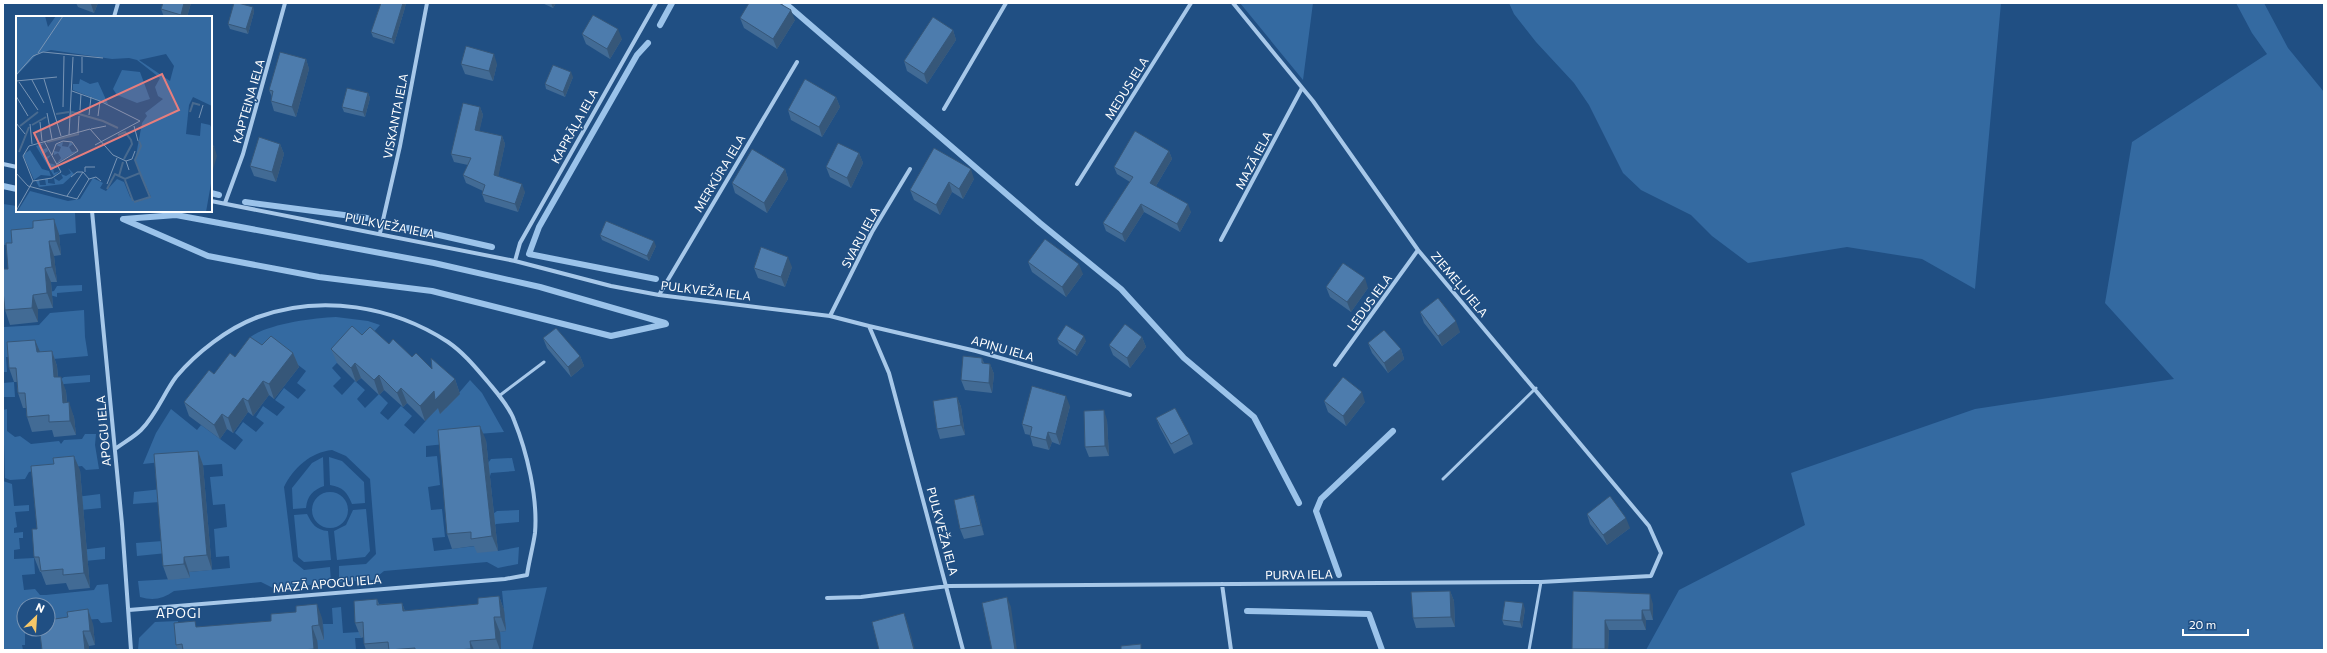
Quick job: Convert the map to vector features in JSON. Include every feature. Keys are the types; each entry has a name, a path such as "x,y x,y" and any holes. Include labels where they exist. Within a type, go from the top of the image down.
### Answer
{"street":[{"path":"114,16 118,3"},
{"name":"KAPTEIŅA IELA","path":"225,203 243,154 285,3"},
{"name":"VISKANTA IELA","path":"380,233 400,146 427,3"},
{"name":"KAPRĀĻA IELA","path":"515,261 524,236 656,3"},
{"path":"944,109 1006,3"},
{"name":"MEDUS IELA","path":"1077,184 1191,3"},
{"name":"ZIEMEĻU IELA","path":"1233,3 1302,88 1418,250 1536,388 1649,526 1661,553 1651,576"},
{"name":"MERKŪRA IELA","path":"659,295 797,62"},
{"name":"MAZĀ IELA","path":"1221,240 1302,88"},
{"path":"3,164 16,167"},
{"name":"SVARU IELA","path":"830,316 872,232 910,169"},
{"name":"PULKVEŽA IELA","path":"212,200 515,261 611,286 659,295 830,316 868,326 889,373 948,586 963,650"},
{"name":"APOGU IELA","path":"92,212 115,449 131,650"},
{"name":"LEDUS IELA","path":"1335,365 1418,250"},
{"path":"115,449 142,429 177,377 199,355 226,334 258,317 288,309 351,306 383,312 420,327 449,343 467,358 499,396"},
{"name":"APIŅU IELA","path":"868,326 976,351 1130,395"},
{"name":"MAZĀ APOGU IELA","path":"129,610 505,579 527,575 535,532 532,482 514,419 499,396"},
{"name":"PURVA IELA","path":"948,586 1541,582 1651,576"},
{"path":"1222,584 1231,650"},
{"path":"827,598 861,597 948,586"}],"lane":[{"path":"499,396 544,362"},
{"path":"1443,479 1536,388"},
{"path":"1528,650 1541,582"}],"shaded area":[{"path":"1240,3 1313,3 1303,80"},
{"path":"1509,3 2001,3 1975,289 1922,259 1847,247 1748,263 1712,236 1691,215 1641,190 1623,173 1589,105 1574,83 1536,42 1514,14"},
{"path":"2236,3 2264,3 2288,48 2324,92 2324,650 1646,650 1679,590 1805,525 1791,473 1975,409 2174,379 2105,303 2132,142 2267,54 2252,33"},
{"path":"3,204 16,206 16,212 75,213 76,233 3,245"},
{"path":"82,285 82,291 57,293 57,297 42,293 54,291 57,286"},
{"path":"84,310 85,337 88,356 53,359 6,357 7,372 3,372 3,319 4,327 39,325 50,313"},
{"path":"336,317 368,321 380,325 362,345 358,341 332,368 341,378 333,386 342,395 355,381 365,390 357,399 365,408 379,394 388,403 380,413 388,420 401,406 412,416 404,425 414,434 441,404 446,408 470,380 482,393 504,432 464,435 464,442 426,446 426,457 437,456 440,485 428,487 431,510 442,509 445,537 432,538 434,551 476,546 498,551 519,547 518,564 498,568 487,562 384,571 373,580 339,582 339,566 366,564 376,554 370,479 346,456 332,450 317,454 304,462 292,473 284,487 293,561 304,570 330,567 331,583 273,588 261,582 174,591 166,596 158,598 149,599 140,597 138,581 189,578 189,572 230,568 229,556 216,557 214,529 227,527 225,504 213,505 210,477 223,476 222,464 180,467 180,460 143,464 156,433 171,409 197,430 201,425 235,450 243,440 235,433 243,422 256,432 264,423 256,417 263,406 277,416 285,407 275,400 284,388 298,399 306,390 297,383 306,371 277,349 272,356 249,338 257,333 278,325 303,320"},
{"path":"90,375 90,382 64,384 58,389 58,381 64,377"},
{"path":"14,382 15,397 3,397 3,383"},
{"path":"7,409 7,431 15,437 20,436 31,444 59,441 61,444 64,440 82,439 85,434 96,434 95,445 99,469 86,470 82,466 33,471 29,472 25,479 10,480 5,478 3,410"},
{"path":"323,457 324,486 311,494 306,508 293,509 292,488 312,463"},
{"path":"329,457 342,461 364,482 365,503 352,504 344,491 338,487 330,485"},
{"path":"512,458 515,471 491,473 490,476 479,477 477,465 488,463 491,459"},
{"path":"3,481 12,484 14,506 29,505 29,511 15,512 17,527 14,528 14,533 23,532 23,538 19,538 20,549 14,550 14,559 34,558 35,574 22,575 24,590 35,589 40,595 46,595 94,590 97,585 108,584 112,622 101,623 98,619 56,622 56,597 16,597 16,637 25,637 25,645 22,645 23,650 3,650"},
{"path":"171,488 173,501 133,504 134,492"},
{"path":"330,492 343,497 348,510 343,523 330,528 317,523 312,510 317,497"},
{"path":"100,494 101,508 81,510 76,497"},
{"path":"366,509 370,551 365,557 337,560 334,531 346,525 353,510"},
{"path":"519,510 519,522 496,524 493,527 493,514 497,511"},
{"path":"307,514 315,526 328,531 331,560 304,562 298,557 294,515"},
{"path":"176,540 177,552 137,556 136,543"},
{"path":"105,547 105,559 85,561 81,550"},
{"path":"547,587 532,650 501,650 500,632 506,631 502,591"},
{"path":"341,607 343,633 360,632 361,638 355,638 356,650 318,650 317,640 324,639 323,624 333,624 332,608"},
{"path":"178,621 180,650 138,650 139,638 155,622"}],"building":[{"path":"163,3 184,3 181,15 161,9"},
{"path":"234,3 253,7 246,29 228,24"},
{"path":"381,3 403,3 392,39 371,32"},
{"path":"749,3 779,3 791,10 773,39 740,18"},
{"path":"593,15 618,29 607,49 582,34"},
{"path":"933,17 953,30 924,74 904,61"},
{"path":"466,46 494,54 489,71 461,64"},
{"path":"280,52 306,59 292,107 271,101 273,91 269,90"},
{"path":"553,65 571,72 563,92 545,84"},
{"path":"805,79 836,97 819,127 788,110"},
{"path":"347,88 368,93 363,112 342,107"},
{"path":"463,103 480,107 475,130 502,136 494,175 522,184 515,204 482,194 485,185 463,175 471,158 451,154"},
{"path":"1135,131 1169,151 1150,183 1188,204 1177,224 1141,204 1122,234 1103,223 1133,177 1114,167"},
{"path":"259,137 280,144 272,172 250,166"},
{"path":"838,143 859,153 847,178 826,167"},
{"path":"934,148 971,169 959,189 949,182 936,205 910,190"},
{"path":"752,149 785,169 764,203 732,183"},
{"path":"54,219 56,241 49,241 52,267 45,268 47,293 33,295 32,308 5,310 3,269 8,269 6,243 12,243 11,230 33,228 33,221"},
{"path":"606,221 654,241 647,256 600,235"},
{"path":"1045,239 1079,264 1062,287 1028,262"},
{"path":"761,247 788,257 781,277 754,268"},
{"path":"1343,263 1365,278 1347,302 1326,287"},
{"path":"1438,298 1456,321 1438,336 1420,312"},
{"path":"1125,324 1142,337 1127,358 1109,345"},
{"path":"1066,325 1084,336 1075,351 1057,339"},
{"path":"352,326 362,335 370,327 389,344 393,339 412,357 416,353 432,369 431,358 455,379 435,400 434,391 420,406 401,388 397,393 379,375 374,380 355,363 351,368 331,349"},
{"path":"556,328 580,356 568,367 543,338"},
{"path":"1384,330 1401,349 1384,363 1368,343"},
{"path":"271,336 293,353 269,384 263,381 248,401 243,398 228,418 222,414 214,425 184,402 209,370 214,374 230,353 235,357 250,337 262,345"},
{"path":"35,340 37,352 52,351 54,377 61,377 63,403 69,402 70,421 49,422 49,415 27,417 25,393 18,393 16,368 9,368 7,342"},
{"path":"963,356 982,358 982,363 990,364 989,383 961,380"},
{"path":"1343,377 1362,392 1343,416 1324,401"},
{"path":"1032,386 1066,396 1056,434 1048,432 1046,440 1030,436 1032,427 1022,424"},
{"path":"957,397 961,425 937,429 933,401"},
{"path":"1175,408 1189,434 1171,444 1156,418"},
{"path":"1104,410 1105,446 1085,447 1084,411"},
{"path":"480,426 492,536 471,539 471,532 447,534 438,430"},
{"path":"198,451 207,555 184,557 184,564 163,566 154,454"},
{"path":"74,456 84,573 63,575 63,569 41,571 39,557 34,557 32,529 37,529 31,466 54,464 53,458"},
{"path":"974,495 981,525 960,529 954,500"},
{"path":"1610,496 1626,518 1603,535 1587,514"},
{"path":"1450,591 1451,617 1413,618 1411,592"},
{"path":"1573,591 1650,594 1650,610 1642,610 1642,620 1605,620 1605,649 1572,649"},
{"path":"499,596 501,617 494,617 496,639 470,641 471,649 415,650 415,648 389,650 388,642 364,644 363,622 355,623 354,601 377,599 377,605 402,603 403,611 478,604 478,598"},
{"path":"1007,597 1015,650 992,650 982,603"},
{"path":"1505,601 1523,603 1520,622 1502,620"},
{"path":"317,604 319,625 312,626 314,649 183,650 182,644 176,645 174,623 195,621 196,627 271,621 271,614 296,612 296,606"},
{"path":"88,609 90,631 83,631 85,650 42,650 40,637 56,637 56,619 68,617 67,612"},
{"path":"904,613 914,650 879,650 872,622"},
{"path":"1141,644 1141,650 1121,650 1121,646"}],"waterway":[{"path":"660,25 672,3"},
{"path":"785,3 1040,223 1121,289 1184,358 1254,417 1299,503"},
{"path":"648,43 637,55 539,227 529,254 656,279"},
{"path":"3,186 16,189"},
{"path":"212,193 219,195"},
{"path":"245,202 367,218"},
{"path":"124,219 176,215 434,263 540,287 665,323"},
{"path":"123,219 208,256 319,277 432,291 611,336 666,324"},
{"path":"408,228 492,247"},
{"path":"1339,575 1316,511 1321,499 1393,431"},
{"path":"1247,611 1369,614 1382,650"}],"district":[{"name":"APOGI","path":"179,613"}]}
